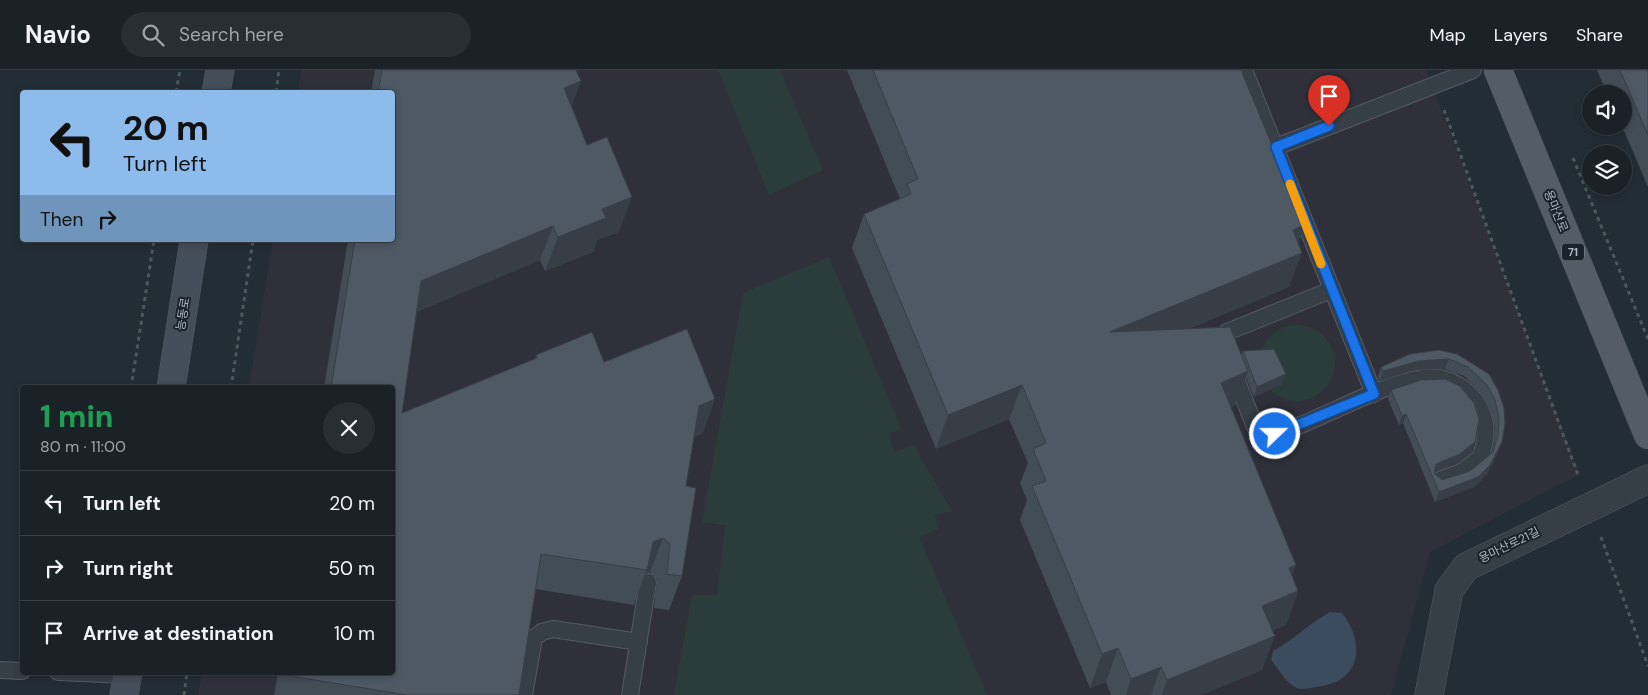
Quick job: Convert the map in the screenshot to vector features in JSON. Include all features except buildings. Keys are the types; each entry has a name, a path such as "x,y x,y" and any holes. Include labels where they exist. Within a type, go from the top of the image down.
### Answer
{"main road":[{"path":"216,90 220,70"},
{"name":"용마산로","path":"1498,70 1648,435"},
{"name":"능동로","path":"171,385 194,242"}],"street":[{"name":"용마산로21길","path":"1429,695 1444,606 1449,590 1456,578 1466,567 1478,559 1648,479"}],"lane":[{"path":"1244,70 1374,394"},
{"path":"1276,147 1473,70"},
{"path":"1331,290 1227,332 1223,339 1226,356 1256,427 1260,433 1267,436 1374,394 1416,380 1439,378 1455,382 1472,397 1484,417 1486,435 1480,458 1472,466 1440,480"},
{"path":"630,695 648,582"},
{"path":"524,695 534,638 542,632 553,629 639,642"},
{"path":"0,670 20,671"},
{"path":"81,675 126,681"}],"path":[{"path":"176,90 180,70"},
{"path":"276,90 279,70"},
{"path":"1435,85 1648,666"},
{"path":"1570,150 1648,338"},
{"path":"131,385 154,242"},
{"path":"231,385 253,242"},
{"path":"184,695 187,675"}],"shaded area":[{"path":"301,70 1426,70 1580,474 1430,552 1391,695 198,695 202,675 395,675 395,385 249,385 273,242 395,242 395,90 298,90"},
{"path":"718,70 780,70 823,170 769,195"},
{"path":"829,257 902,430 888,433 894,452 915,445 952,511 935,515 938,529 919,537 987,695 674,695 692,595 717,595 725,525 702,523 743,293"},
{"path":"1297,325 1312,328 1324,336 1332,348 1335,363 1332,378 1324,390 1312,398 1297,401 1282,398 1270,390 1262,378 1259,363 1262,348 1270,336 1282,328"}],"water":[{"path":"1330,612 1342,613 1350,625 1355,637 1355,660 1350,670 1342,678 1331,684 1306,689 1297,688 1286,679 1271,660 1273,651"}],"slow traffic":[{"path":"1290,184 1321,264"}],"route":[{"path":"1275,434 1374,394 1331,290 1276,147 1329,126"}]}
